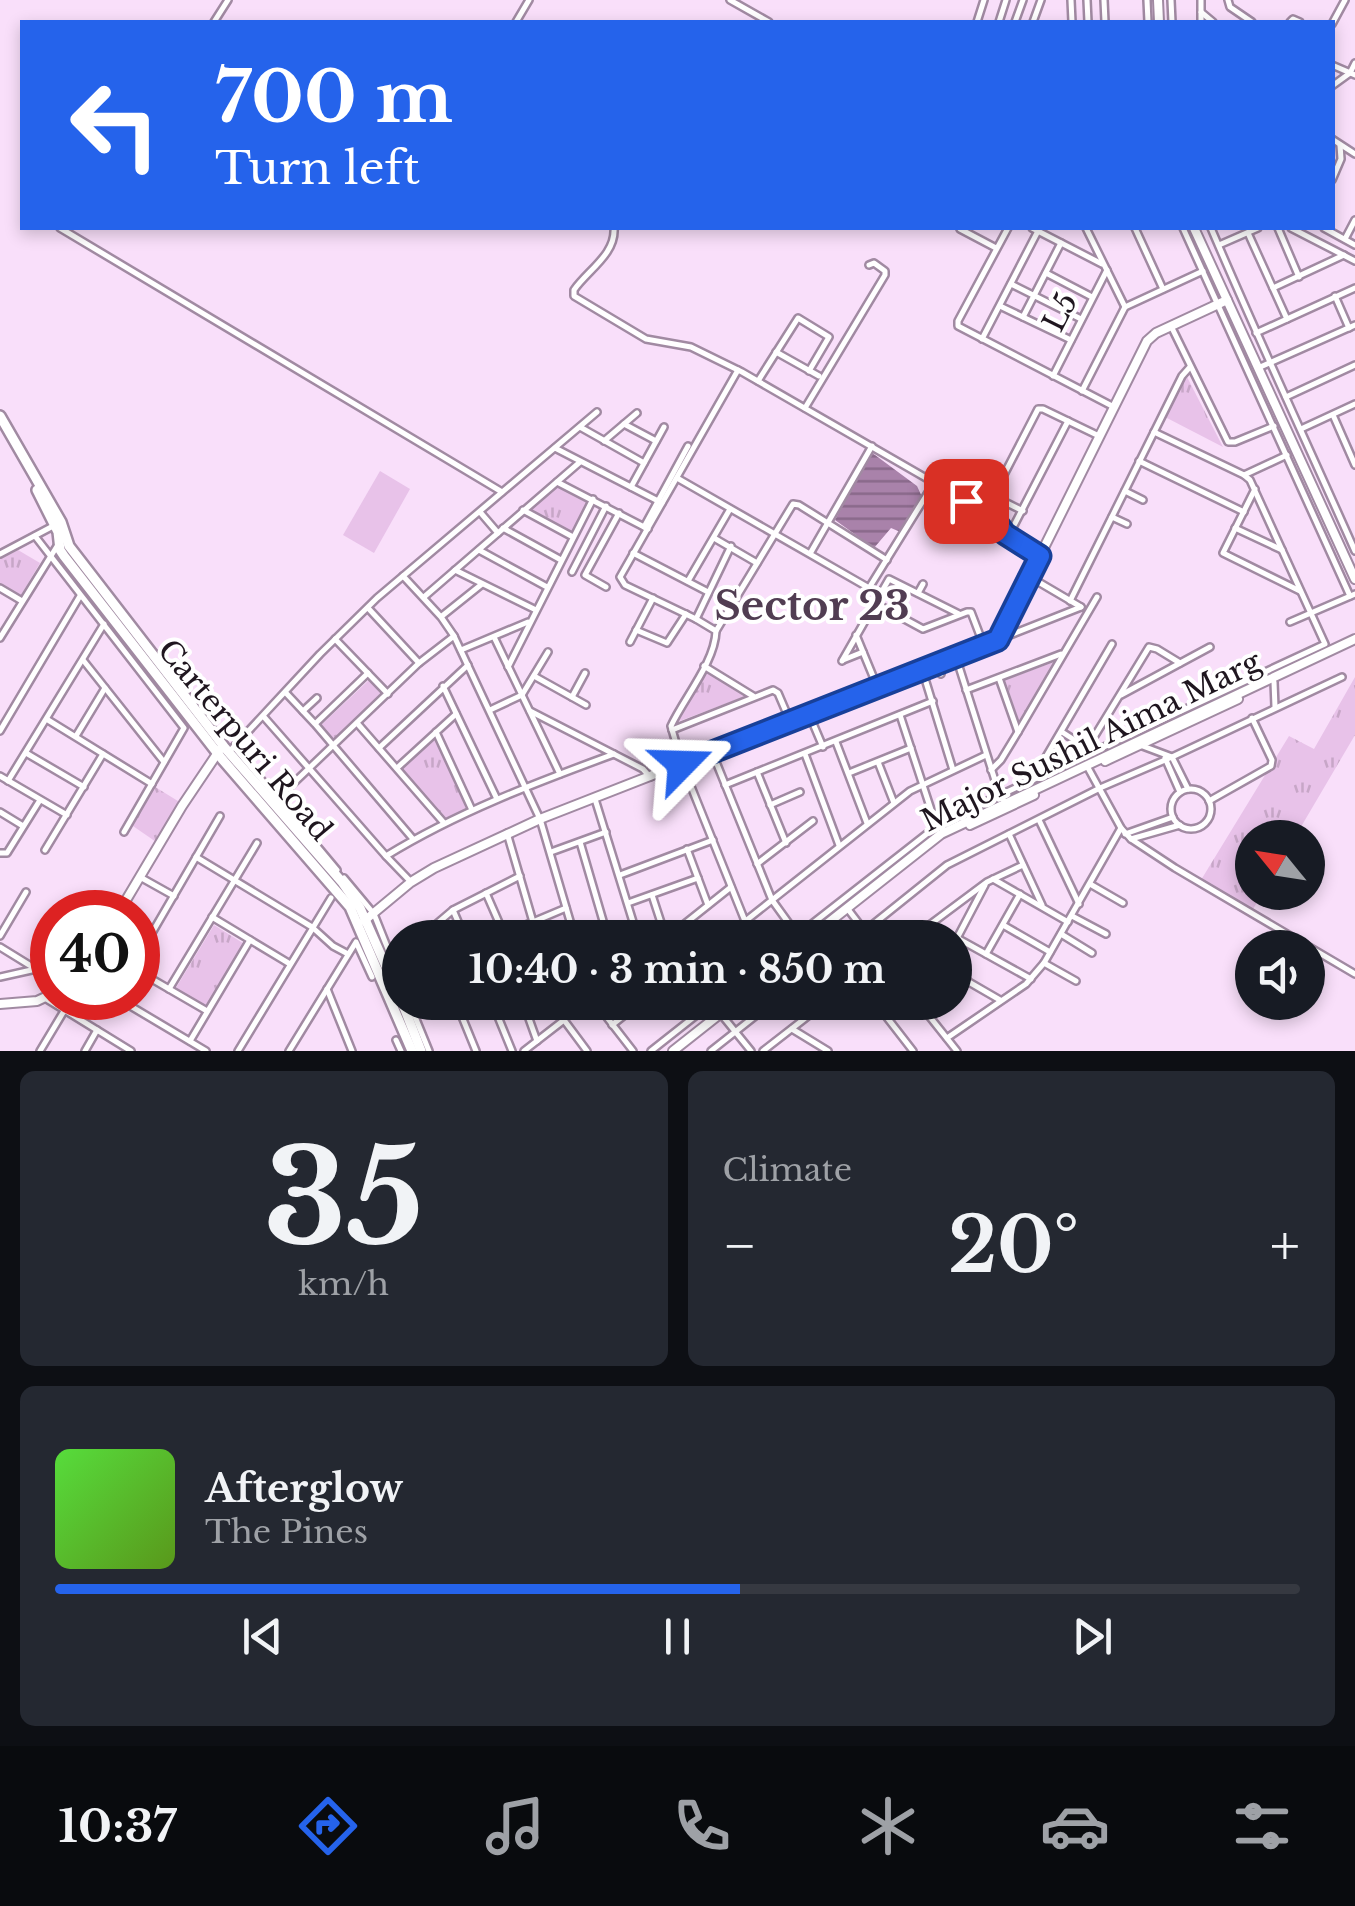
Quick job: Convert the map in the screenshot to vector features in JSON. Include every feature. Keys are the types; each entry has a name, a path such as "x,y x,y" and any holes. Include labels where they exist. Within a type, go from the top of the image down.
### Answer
{"main road":[{"name":"Carterpuri Road","path":"0,416 61,522 64,556 355,913 366,919 382,954"},
{"name":"Carterpuri Road","path":"29,468 33,484 63,540"},
{"name":"Carterpuri Road","path":"366,919 412,1051"},
{"name":"Carterpuri Road","path":"412,1020 425,1051"}],"street":[{"path":"730,0 765,20"},
{"path":"1034,19 1040,0"},
{"path":"1201,0 1201,20"},
{"path":"1228,0 1230,7 1249,20"},
{"path":"1346,0 1355,5"},
{"path":"1201,12 1211,20"},
{"path":"1352,74 1355,63"},
{"path":"1335,141 1355,154"},
{"path":"1335,172 1342,156 1340,144"},
{"path":"1345,240 1355,220"},
{"path":"63,230 502,492"},
{"path":"614,230 614,238 598,265 574,290 574,296 646,340 690,346 758,381 992,516 1008,537 1040,556"},
{"path":"962,230 996,248"},
{"path":"1007,230 958,323 960,328 1114,407"},
{"path":"982,339 1035,230"},
{"path":"1037,230 1106,268"},
{"path":"1087,230 1125,308"},
{"path":"1136,230 1163,290"},
{"path":"1185,230 1203,271 1258,368 1355,579"},
{"path":"1195,230 1286,455 1352,595 1290,622"},
{"path":"1212,230 1268,363 1355,550"},
{"path":"1219,245 1254,230"},
{"path":"1279,230 1299,276"},
{"path":"1295,230 1355,261"},
{"path":"1328,230 1355,245"},
{"path":"1248,233 1286,319"},
{"path":"1024,317 1061,242"},
{"path":"1273,288 1344,255"},
{"path":"805,408 885,275 885,270 869,264"},
{"name":"L5","path":"1052,376 1106,268"},
{"path":"1082,391 1125,308 1203,271"},
{"path":"1046,274 1093,297"},
{"path":"1011,284 1082,319"},
{"path":"1256,332 1355,288"},
{"path":"1258,368 1352,326 1335,296"},
{"path":"998,640 1148,341 1156,333 1222,302"},
{"path":"1000,306 1071,340"},
{"path":"758,381 799,318 828,336 810,370"},
{"path":"1170,326 1228,442 1274,426"},
{"path":"776,352 819,376"},
{"path":"1286,397 1355,365"},
{"path":"1070,601 1184,372 1190,367"},
{"path":"660,502 738,370"},
{"path":"1300,429 1355,404"},
{"path":"1023,510 995,498 994,494 1036,410 1043,409 1100,436"},
{"path":"132,890 225,751 264,717 368,608 597,412"},
{"path":"604,442 638,413"},
{"path":"1333,415 1355,465"},
{"path":"1008,537 1068,421"},
{"path":"624,424 656,441"},
{"path":"580,427 644,463"},
{"path":"631,487 664,427"},
{"path":"823,920 936,826 1002,801 1032,780 1092,750 1326,648 1250,480 1154,432"},
{"path":"1346,446 1355,442"},
{"path":"688,446 620,580 716,631"},
{"path":"810,553 872,446"},
{"path":"555,448 660,502"},
{"path":"1244,475 1296,450"},
{"path":"1139,461 1244,512"},
{"path":"423,598 580,462"},
{"path":"677,478 866,588 872,586 934,483"},
{"path":"557,482 646,528"},
{"path":"1255,489 1224,554 1302,591"},
{"path":"1125,490 1143,500"},
{"path":"508,667 593,500"},
{"path":"745,920 682,764 672,724 704,666 716,631 790,507 796,503 887,560"},
{"path":"572,572 606,506"},
{"path":"688,582 730,509"},
{"path":"523,510 573,537"},
{"path":"480,512 500,530 561,560"},
{"path":"606,587 586,572 619,513"},
{"path":"1112,516 1128,524"},
{"path":"0,554 56,525"},
{"path":"1235,528 1282,550"},
{"path":"35,536 183,726 124,832"},
{"path":"714,538 757,562"},
{"path":"0,638 50,554 63,540"},
{"path":"696,619 731,546"},
{"path":"480,550 547,586"},
{"path":"633,553 708,592"},
{"path":"455,570 536,610"},
{"path":"404,576 441,617 468,664 540,819 571,920"},
{"path":"1030,576 1084,610"},
{"path":"864,652 840,662 889,579 959,614"},
{"path":"441,617 482,584"},
{"path":"918,593 922,584"},
{"path":"0,588 22,601"},
{"path":"1,727 81,595"},
{"path":"991,770 1064,653 1084,610 1096,597"},
{"path":"630,642 654,598"},
{"path":"874,603 923,629 968,612 973,614 984,646"},
{"path":"368,608 418,663"},
{"path":"366,919 411,882 506,833 877,686 1084,610"},
{"path":"636,630 666,644 686,614"},
{"path":"461,650 530,621"},
{"path":"8,781 104,624"},
{"path":"856,635 877,686"},
{"path":"278,799 418,663 454,636"},
{"path":"494,638 560,774"},
{"path":"335,639 388,694"},
{"name":"Major Sushil Aima Marg","path":"1087,766 1326,648 1355,642"},
{"name":"Major Sushil Aima Marg","path":"829,920 936,842 1002,801 1274,686 1355,642"},
{"path":"1032,780 1112,644"},
{"path":"1118,696 1210,647"},
{"path":"1092,750 1118,696 1149,648 1180,664"},
{"path":"490,710 522,695 548,652"},
{"path":"966,690 1064,653"},
{"path":"956,656 1002,801"},
{"path":"83,660 164,762"},
{"path":"379,748 468,664"},
{"path":"938,664 941,674"},
{"path":"704,666 754,697"},
{"path":"922,670 954,770"},
{"path":"315,724 368,673"},
{"path":"572,697 585,673"},
{"path":"534,676 586,705"},
{"path":"878,920 954,860 1252,718 1275,703 1342,677"},
{"path":"999,678 1018,732"},
{"path":"442,686 497,799"},
{"path":"1274,686 1275,703"},
{"path":"76,736 106,688"},
{"path":"672,730 776,691 790,721"},
{"path":"286,693 413,840"},
{"path":"303,711 317,698"},
{"path":"726,785 933,701"},
{"path":"530,711 650,776"},
{"path":"397,768 456,714"},
{"path":"809,714 822,747"},
{"path":"900,715 936,826"},
{"path":"264,717 411,882"},
{"path":"1209,801 1271,766 1272,760 1252,718"},
{"path":"47,719 152,784"},
{"path":"357,723 444,822"},
{"path":"436,732 472,810"},
{"path":"1062,732 1106,755"},
{"path":"836,742 868,824"},
{"path":"1140,745 1168,757 1188,789"},
{"path":"848,774 912,748"},
{"path":"225,751 278,799 382,944"},
{"path":"712,752 772,900 788,920"},
{"path":"26,753 84,786"},
{"path":"46,850 104,754"},
{"path":"386,856 444,822 614,754"},
{"path":"805,754 839,846"},
{"path":"746,920 894,803 923,784 986,755"},
{"path":"1168,757 1180,792"},
{"path":"878,762 894,803"},
{"path":"1087,766 1131,840 1355,974"},
{"path":"757,772 786,844"},
{"path":"0,776 67,815"},
{"path":"770,805 816,785"},
{"path":"1131,840 1180,826 1192,828 1203,824 1210,813 1209,801 1200,792 1188,789 1172,801 1173,817 1180,826"},
{"path":"595,799 633,920"},
{"path":"0,853 7,853 40,800"},
{"path":"0,812 24,827"},
{"path":"160,919 220,816"},
{"path":"947,1038 1031,979 1123,830 1173,817"},
{"path":"1039,820 1079,904"},
{"path":"757,864 813,822"},
{"path":"522,827 525,838"},
{"path":"551,852 606,832"},
{"path":"506,833 532,920"},
{"path":"1009,833 1043,908"},
{"path":"620,875 712,840"},
{"path":"580,842 603,920"},
{"path":"169,989 257,844"},
{"path":"688,850 708,906"},
{"path":"196,858 312,927 348,954"},
{"path":"937,920 990,880 1022,864"},
{"path":"140,876 174,896"},
{"path":"443,920 453,910 520,876"},
{"path":"628,903 698,878"},
{"path":"990,880 1043,908 1106,934"},
{"path":"967,920 990,880"},
{"path":"1090,884 1123,903"},
{"path":"690,920 732,887"},
{"path":"0,936 26,892"},
{"path":"486,893 498,920"},
{"path":"652,894 661,920"},
{"path":"986,954 1020,894"},
{"path":"238,1051 331,898"},
{"path":"538,920 567,908"},
{"path":"847,909 856,920"},
{"path":"453,910 457,920"},
{"path":"212,917 290,964"},
{"path":"1003,925 1050,952"},
{"path":"1060,934 1092,953"},
{"path":"190,1041 250,940"},
{"path":"290,1051 357,942 372,977"},
{"path":"0,947 30,965"},
{"path":"972,947 1031,979"},
{"path":"1044,963 1076,981"},
{"path":"0,977 30,970"},
{"path":"160,983 208,1011"},
{"path":"972,983 1000,1000"},
{"path":"327,989 352,1051"},
{"path":"0,1004 30,999"},
{"path":"40,1051 59,1020"},
{"path":"80,1020 128,1050"},
{"path":"155,1020 206,1051"},
{"path":"463,1020 476,1051"},
{"path":"499,1020 512,1051"},
{"path":"529,1020 537,1041"},
{"path":"524,1051 564,1020 583,1050"},
{"path":"608,1020 633,1051"},
{"path":"612,1025 618,1020"},
{"path":"652,1051 690,1020"},
{"path":"669,1051 708,1020"},
{"path":"669,1051 713,1020"},
{"path":"726,1020 751,1051"},
{"path":"712,1051 751,1020"},
{"path":"763,1051 803,1020"},
{"path":"889,1020 913,1051"},
{"path":"932,1020 957,1051"},
{"path":"792,1029 828,1051"},
{"path":"85,1051 97,1030"},
{"path":"396,1040 401,1051"},
{"path":"342,1051 348,1041"}],"green space":[{"path":"1186,375 1223,447 1165,417"},
{"path":"380,471 410,489 374,553 343,535"},
{"path":"557,485 589,503 572,534 530,510"},
{"path":"18,550 40,563 20,597 0,585 0,559"},
{"path":"1057,661 1020,724 1005,680"},
{"path":"706,672 746,696 677,722"},
{"path":"1355,677 1355,735 1305,820 1238,820 1289,736 1314,749"},
{"path":"369,680 383,695 333,742 319,727"},
{"path":"434,738 467,810 446,820 401,768"},
{"path":"152,785 186,806 162,846 130,824"},
{"path":"1235,824 1235,899 1201,880"},
{"path":"214,925 246,945 207,1011 174,991"}],"shaded area":[{"path":"871,452 917,486 923,499 903,533 891,528 874,548 835,520"}],"district":[{"name":"Sector 23","path":"812,606"}],"route":[{"path":"682,764 998,640 1040,556 1002,532 992,516 966,501"}]}
